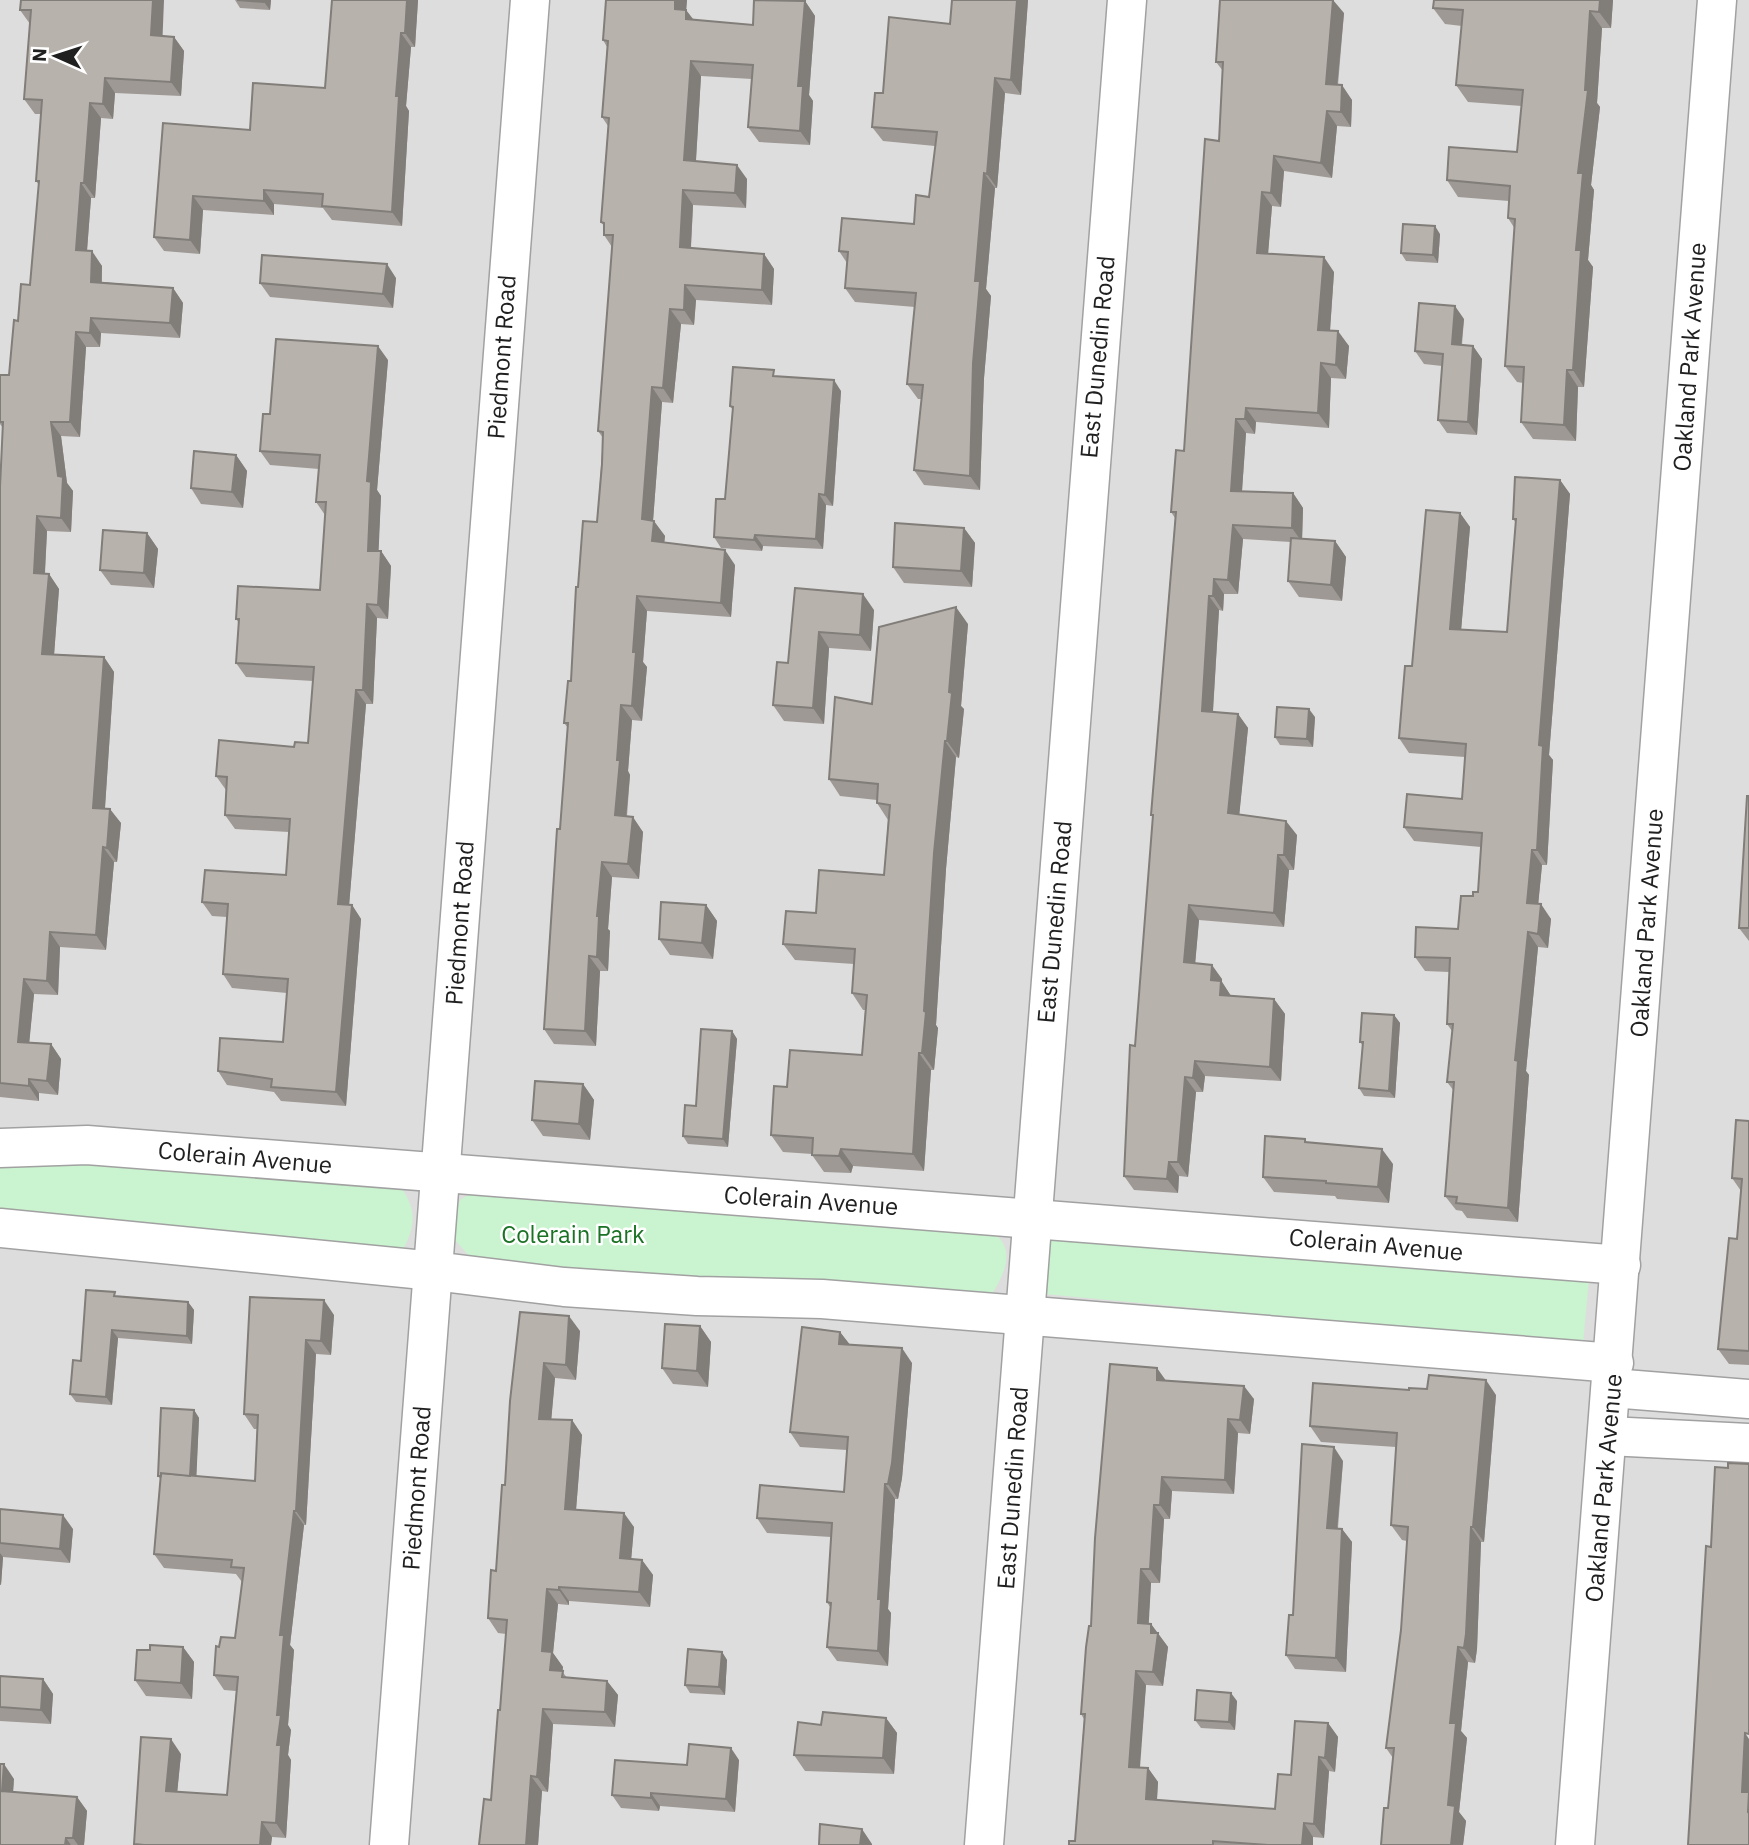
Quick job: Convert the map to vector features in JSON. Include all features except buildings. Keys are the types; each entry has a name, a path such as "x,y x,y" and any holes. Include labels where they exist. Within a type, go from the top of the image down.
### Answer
{"street":[{"name":"Piedmont Road","path":"389,1845 530,0"},
{"name":"East Dunedin Road","path":"984,1845 1127,0"},
{"name":"Oakland Park Avenue","path":"1575,1845 1717,0"},
{"name":"Colerain Avenue","path":"0,1148 88,1145 1621,1265"},
{"path":"0,1228 433,1271 564,1287 697,1296 822,1299 1026,1314 1613,1376 1749,1399"},
{"path":"1608,1436 1749,1443"}],"shaded area":[{"path":"0,0 1749,0 1749,1845 0,1845"}],"green space":[{"path":"0,1157 396,1181 411,1208 412,1226 400,1255 0,1219"},
{"name":"Colerain Park","path":"478,1189 977,1225 998,1237 1006,1251 1006,1259 991,1296 558,1276 470,1257 455,1240 453,1221 460,1200"},
{"path":"1045,1240 1589,1279 1583,1344 1044,1294"}]}
